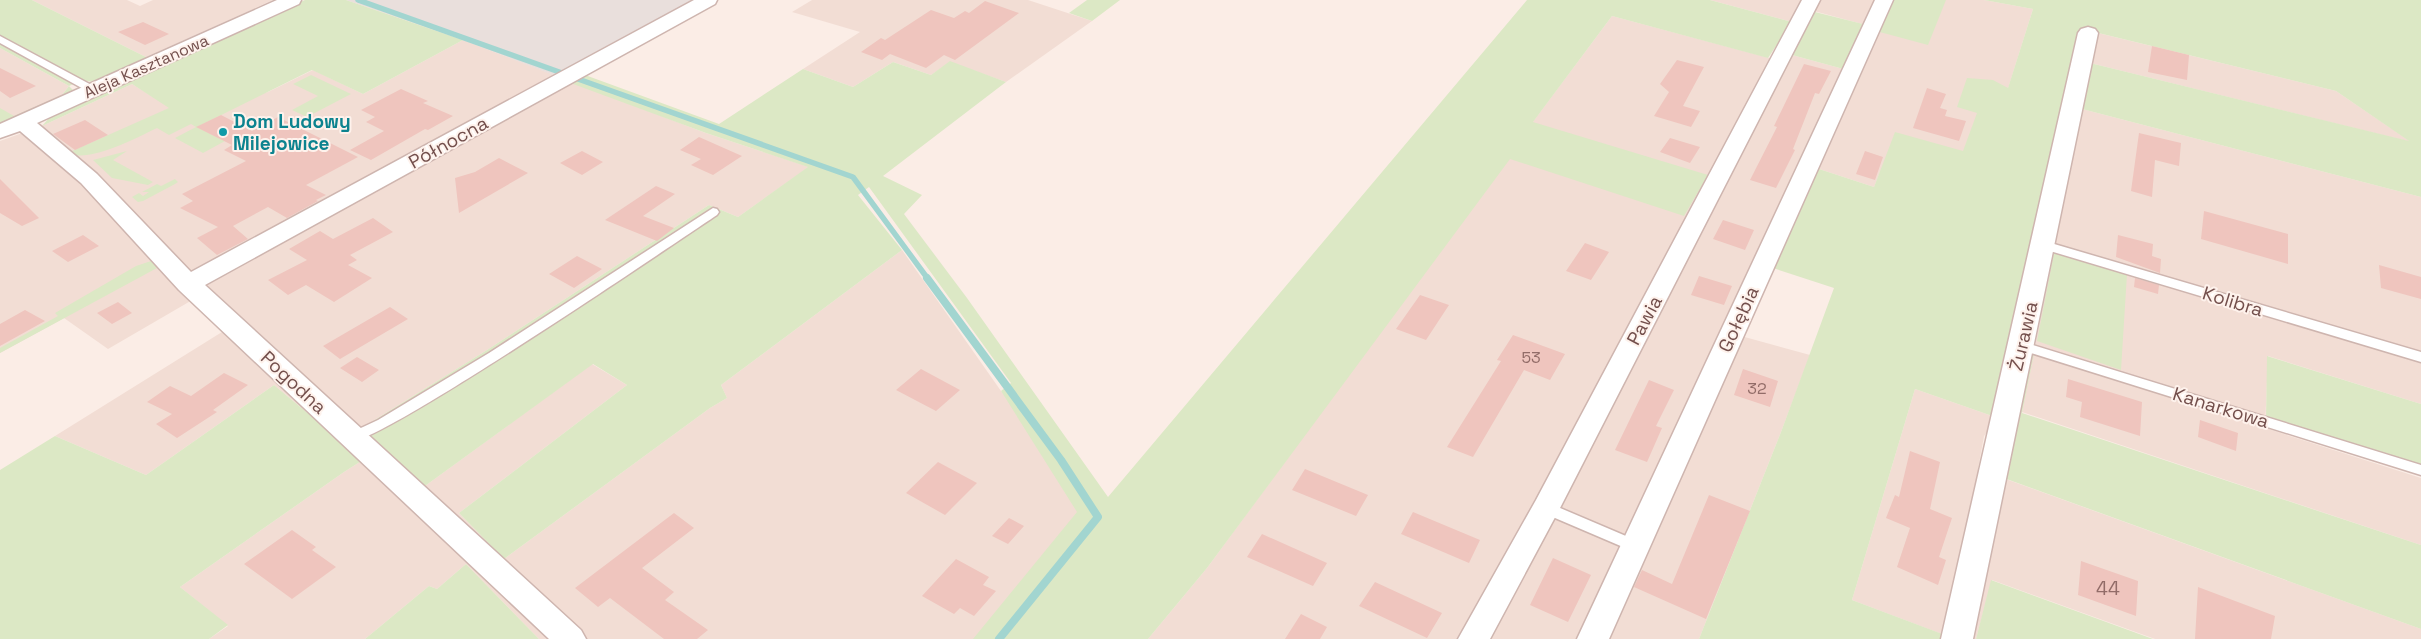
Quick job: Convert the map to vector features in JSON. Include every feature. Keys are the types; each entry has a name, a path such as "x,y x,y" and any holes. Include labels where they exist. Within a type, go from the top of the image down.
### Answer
{"street":[{"name":"Aleja Kasztanowa","path":"11,127 292,0"},
{"name":"Północna","path":"188,284 708,0"},
{"name":"Pawia","path":"1474,639 1546,508 1811,0"},
{"name":"Gołębia","path":"1592,639 1884,0"},
{"name":"Żurawia","path":"1957,639 2020,345 2044,245 2088,33"},
{"name":"Pogodna","path":"11,127 44,137 72,161 188,284 570,639"}],"lane":[{"path":"0,39 93,90"},
{"path":"353,438 383,424 494,356 713,212"},
{"name":"Kolibra","path":"2044,245 2421,357"},
{"name":"Kanarkowa","path":"2020,345 2421,470"},
{"path":"1546,508 1635,546"}],"shaded area":[{"path":"32,0 127,0 140,6 153,0 273,0 146,57"},
{"path":"346,0 696,0 556,76 463,40"},
{"path":"812,0 1028,0 1092,21 1006,82 950,62 931,75 893,62 853,87 803,69 860,32 792,12"},
{"path":"1710,0 1984,0 2033,9 1972,203 1880,172 1874,187 1816,168 1877,28 1799,7 1792,22"},
{"path":"1612,16 1788,63 1792,55 1847,70 1741,336 1810,355 1699,639 1148,639 1207,568 1345,380 1413,282"},
{"path":"2098,33 2336,91 2411,142 2090,63"},
{"path":"463,40 703,132 809,167 738,217 709,205 487,350 341,441 274,385 146,475 55,436 222,332 194,299 108,349 64,318 0,353 0,141 42,126 132,84 174,110 268,92 313,70 363,94"},
{"path":"0,48 69,86 62,95 0,123"},
{"path":"2082,109 2421,197 2421,404 2268,356 2265,428 2421,478 2421,545 2022,412"},
{"path":"902,250 1001,391 1095,512 988,639 539,639 466,564 437,589 429,586 365,639 209,639 228,626 180,587 344,472 382,448 425,486 592,364 627,385 459,513 504,559 710,408 727,398 721,385"},
{"path":"1915,389 1998,418 1984,436 1978,469 2421,629 2421,639 2155,639 1992,580 1976,639 1955,639 1852,600"}],"green space":[{"path":"0,0 32,0 146,57 147,61 107,79 90,82 82,80 69,86 0,48"},
{"path":"305,0 346,0 463,40 363,94 312,70 197,127 225,141 203,153 175,138 196,127 191,124 169,135 157,128 105,151 73,155 70,152 169,108 132,84 42,126 51,116 209,40"},
{"path":"1087,0 1120,0 1092,21 1069,13"},
{"path":"1527,0 1710,0 1792,22 1768,58 1612,16 1533,122 1708,175 1684,216 1510,159 1207,568 1148,639 973,639 1077,512 1001,391 1011,383 869,187 858,195 902,250 721,385 727,398 710,408 504,559 459,513 627,385 593,364 425,486 382,448 344,472 180,587 228,625 209,639 0,639 0,470 55,436 146,475 274,385 341,441 487,350 709,205 738,217 808,167 706,133 565,81 585,75 719,124 803,69 853,87 893,62 931,75 950,61 1006,82 883,176 922,195 904,214 967,298 1108,497"},
{"path":"1889,0 1946,0 1928,45 1876,31"},
{"path":"1984,0 2421,0 2421,197 2082,109 2090,63 2409,141 2336,91 2082,29 1998,418 1915,389 1852,600 1945,635 1944,639 1699,639 1781,432 1834,288 1773,268 1816,168 1874,187 1895,132 1963,151 1977,113 1957,107 1967,78 1993,80 2008,88 2033,9"},
{"path":"1815,12 1867,25 1847,70 1792,55"},
{"path":"311,75 351,94 307,117 292,110 318,96 293,84"},
{"path":"69,86 74,91 69,96 0,127 0,108 14,116 62,95"},
{"path":"127,151 113,160 153,182 148,185 112,178 93,160"},
{"path":"175,179 178,182 143,201 138,202 132,197 139,193 143,196 149,192 142,192 157,184 161,186"},
{"path":"2054,253 2127,274 2121,370 2037,341"},
{"path":"151,261 157,268 0,353 0,348 58,316 55,313 136,266"},
{"path":"2027,352 2034,354 2022,413 2421,545 2421,629 2001,477"},
{"path":"2267,356 2421,404 2421,467 2266,418"},
{"path":"466,564 539,639 365,639 429,586 437,589"},
{"path":"1991,580 2153,639 1976,639"}],"building":[{"path":"985,1 1019,13 955,60 944,55 926,68 890,54 882,60 861,52 881,38 885,40 931,10 954,18 965,11 969,13"},
{"path":"143,22 169,34 145,45 118,32"},
{"path":"2152,46 2189,55 2187,80 2148,72"},
{"path":"1677,60 1704,67 1683,106 1700,111 1691,127 1654,116 1669,92 1660,84"},
{"path":"1804,64 1831,71 1819,94 1815,93 1793,149 1795,150 1776,188 1750,180 1777,127 1774,126"},
{"path":"0,68 36,86 10,98 0,91"},
{"path":"1927,88 1946,94 1940,108 1947,110 1945,116 1966,121 1959,141 1913,128"},
{"path":"401,89 428,101 423,103 453,116 428,130 425,129 371,160 350,150 384,131 366,122 375,117 361,110"},
{"path":"221,115 252,131 278,117 358,157 306,185 326,195 316,200 318,201 287,218 268,207 233,226 248,239 217,255 197,238 218,227 180,208 193,201 182,194 246,161 224,150 232,145 196,127"},
{"path":"85,120 108,135 75,150 53,134"},
{"path":"2139,133 2181,143 2179,166 2155,160 2152,197 2131,191"},
{"path":"699,137 742,156 713,175 691,165 701,159 680,150"},
{"path":"1670,138 1700,147 1690,163 1660,152"},
{"path":"582,151 603,162 582,175 560,163"},
{"path":"1865,151 1883,157 1875,180 1856,174"},
{"path":"499,158 528,173 459,213 455,178 475,172"},
{"path":"0,179 39,218 22,226 0,213"},
{"path":"656,186 675,194 643,216 674,228 657,241 605,220"},
{"path":"2204,211 2288,234 2288,264 2201,239"},
{"path":"373,218 393,232 350,255 357,260 348,265 372,278 334,302 306,285 288,295 268,280 307,260 289,249 320,231 333,239"},
{"path":"1723,220 1754,230 1745,250 1713,239"},
{"path":"83,235 99,246 68,262 52,251"},
{"path":"2118,235 2153,244 2152,256 2161,259 2160,273 2116,257"},
{"path":"1585,243 1609,252 1591,280 1566,271"},
{"path":"577,256 602,269 574,288 549,274"},
{"path":"2379,265 2421,277 2421,299 2381,288"},
{"path":"1699,276 1732,286 1724,305 1691,295"},
{"path":"2135,278 2159,285 2158,294 2134,287"},
{"path":"1420,295 1449,305 1426,340 1396,329"},
{"path":"118,302 132,313 112,324 97,313"},
{"path":"390,307 408,319 340,359 323,346"},
{"path":"25,310 45,321 0,346 0,324"},
{"path":"1513,335 1565,354 1550,380 1524,370 1473,457 1447,447 1501,361 1497,360"},
{"path":"357,357 379,370 362,382 340,368"},
{"path":"921,369 960,390 936,411 896,390"},
{"path":"1743,369 1778,381 1770,407 1734,395"},
{"path":"224,373 248,385 213,410 217,412 177,438 156,424 172,414 147,402 170,386 191,396"},
{"path":"2068,379 2142,402 2140,436 2080,417 2082,402 2066,397"},
{"path":"1649,380 1674,390 1656,426 1662,428 1647,462 1615,450"},
{"path":"2200,420 2238,433 2236,451 2198,437"},
{"path":"1910,451 1940,462 1930,509 1952,518 1939,557 1946,560 1938,585 1897,567 1910,528 1886,518 1895,495 1899,497"},
{"path":"938,462 977,483 945,515 906,493"},
{"path":"1305,469 1368,495 1356,516 1292,490"},
{"path":"1709,495 1750,511 1706,619 1634,587 1642,570 1672,584"},
{"path":"1413,512 1480,540 1469,563 1401,534"},
{"path":"674,513 694,528 642,568 674,592 665,600 708,630 697,639 664,639 610,598 598,607 575,588"},
{"path":"1009,518 1024,526 1008,544 992,536"},
{"path":"292,530 316,547 312,550 336,567 292,599 244,564"},
{"path":"1262,534 1327,563 1313,586 1247,557"},
{"path":"1553,558 1591,575 1568,622 1530,605"},
{"path":"956,559 989,577 983,585 996,591 974,616 960,608 954,614 922,596"},
{"path":"2081,561 2138,581 2136,616 2078,595"},
{"path":"1375,582 1442,613 1427,638 1359,606"},
{"path":"2198,587 2275,616 2271,639 2195,639"},
{"path":"1301,614 1327,627 1320,639 1285,639"}],"waterway":[{"path":"358,0 562,73"},
{"path":"578,79 853,177 928,279"},
{"path":"927,278 1061,460 1098,517 999,639"}],"place":[{"name":"Dom Ludowy Milejowice","path":"223,132"}]}
